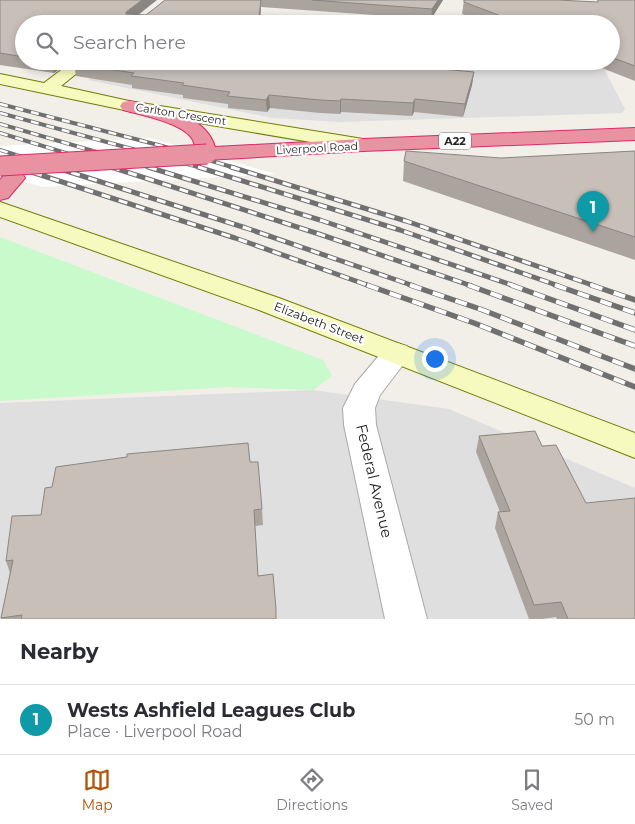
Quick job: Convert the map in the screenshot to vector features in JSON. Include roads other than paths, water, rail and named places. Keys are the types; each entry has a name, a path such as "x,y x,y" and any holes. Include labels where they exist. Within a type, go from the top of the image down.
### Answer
{"highway":[{"path":"129,106 168,118 197,131 201,136 207,154"},
{"name":"Liverpool Road","path":"10,175 207,154 363,145 635,134"}],"main road":[{"path":"48,88 72,70"},
{"name":"Carlton Crescent","path":"0,79 129,106 363,145"},
{"name":"Elizabeth Street","path":"0,209 269,304 635,446"}],"street":[{"name":"Federal Avenue","path":"397,353 366,392 360,408 360,425 406,619"}],"railway":[{"path":"0,104 162,146 235,168"},
{"path":"0,113 202,168"},
{"path":"0,124 152,168"},
{"path":"0,133 115,168"},
{"path":"0,150 58,168"},
{"path":"0,162 20,168"},
{"path":"16,167 235,238 370,286"},
{"path":"54,167 246,228 414,286"},
{"path":"111,167 472,286"},
{"path":"148,167 320,220 515,286"},
{"path":"198,167 400,230 559,286"},
{"path":"231,167 406,221 595,286"},
{"path":"367,285 474,323 635,387"},
{"path":"410,285 480,309 635,369"},
{"path":"468,285 635,346"},
{"path":"511,285 635,330"},
{"path":"555,285 635,313"},
{"path":"591,285 635,300"}],"place":[{"name":"Wests Ashfield Leagues Club","path":"593,232"}]}
